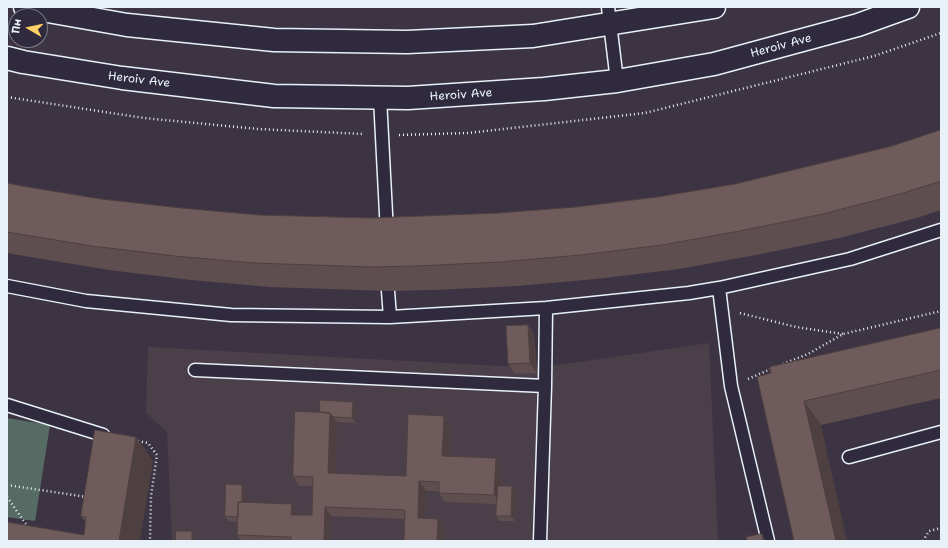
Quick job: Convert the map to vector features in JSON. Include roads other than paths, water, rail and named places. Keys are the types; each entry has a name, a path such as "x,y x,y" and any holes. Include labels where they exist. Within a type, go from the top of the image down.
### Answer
{"main road":[{"path":"25,7 127,25 274,40 407,42 533,36 609,16 714,7"},
{"name":"Heroiv Ave","path":"7,58 122,78 266,95 408,98 544,89 617,81 714,64 858,25 908,7"}],"lane":[{"path":"609,16 617,81"},
{"path":"380,98 388,242"},
{"path":"7,286 86,300 231,315 390,317 546,308 689,293 719,288 850,259 941,230"},
{"path":"719,288 731,386 768,541"},
{"path":"388,291 390,317"},
{"path":"540,541 546,308"},
{"path":"195,370 545,386"},
{"path":"7,405 103,435 100,449"},
{"path":"849,457 941,432"}]}
